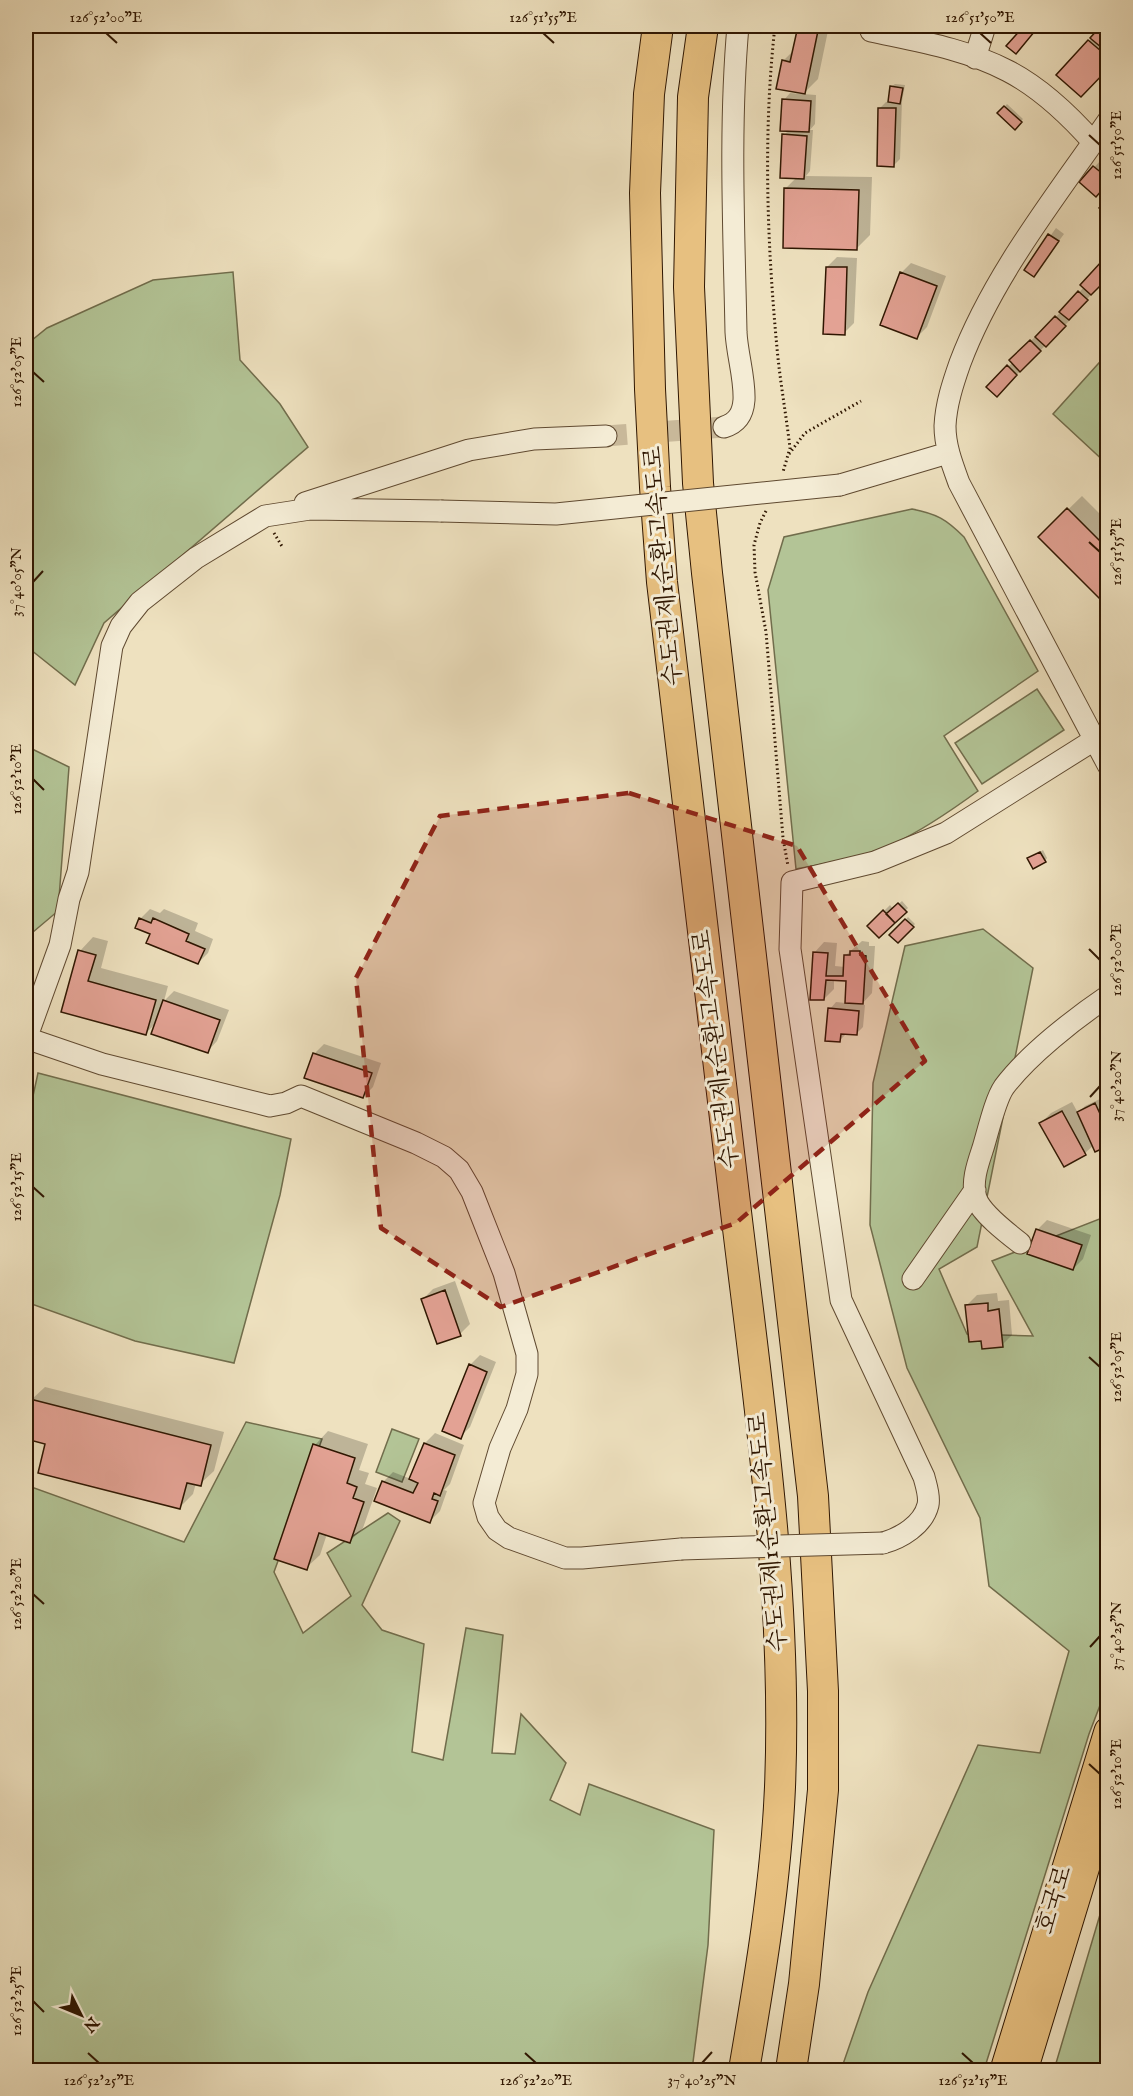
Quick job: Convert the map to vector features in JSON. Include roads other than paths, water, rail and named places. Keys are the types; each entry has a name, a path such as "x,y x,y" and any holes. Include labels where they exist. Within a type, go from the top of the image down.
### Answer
{"highway":[{"name":"수도권제1순환고속도로","path":"658,26 649,94 645,193 655,487 665,605 771,1502 780,1671 780,1789 777,1823 760,1981 744,2070"},
{"name":"수도권제1순환고속도로","path":"703,26 693,97 689,287 698,483 813,1496 823,1691 823,1790 804,1984 791,2070"}],"main road":[{"name":"호국로","path":"1004,2070 1107,1731"},
{"name":"호국로","path":"1024,2070 1107,1794"}],"lane":[{"path":"724,427 740,417 744,400 737,341 732,140 738,26"},
{"path":"975,58 986,26"},
{"path":"606,436 534,439 469,450 265,516 196,558 140,602 121,626 112,646 78,872 69,899 60,945 26,1038 102,1064 270,1106 286,1103 302,1096 416,1143 444,1157 459,1170 472,1192 504,1273 527,1354 527,1374 517,1408 489,1481 484,1503 488,1517 497,1530 509,1538 565,1558 681,1549 883,1543 897,1539 909,1531 921,1518 927,1505 928,1492 924,1477 841,1300 792,960 792,882 875,862 946,833 1102,750 959,483 948,453 945,426 951,389 973,330 1036,224 1101,135 1071,117 1009,72 975,58 871,31"},
{"path":"265,516 310,509 556,513 840,484 948,453"},
{"path":"1020,1244 996,1224 976,1199 975,1190 979,1160 1003,1089 1052,1038 1080,1014 1107,996"},
{"path":"913,1279 975,1190"}],"tunnel":[{"path":"606,436 724,427"}]}
